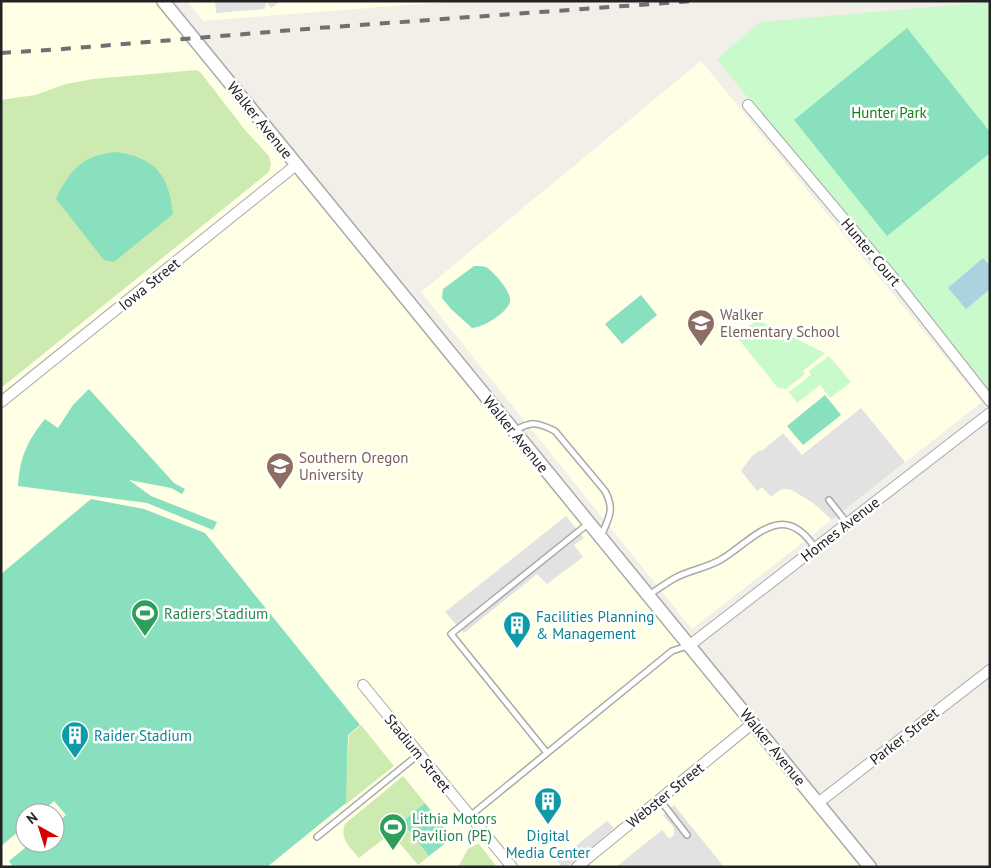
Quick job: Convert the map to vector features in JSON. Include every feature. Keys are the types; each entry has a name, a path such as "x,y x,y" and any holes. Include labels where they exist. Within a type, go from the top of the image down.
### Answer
{"street":[{"name":"Walker Avenue","path":"162,1 870,867"},
{"name":"Hunter Court","path":"748,105 891,275 990,401"},
{"name":"Iowa Street","path":"1,402 296,165"},
{"name":"Homes Avenue","path":"690,645 990,413"},
{"name":"Parker Street","path":"818,803 990,670"},
{"name":"Stadium Street","path":"363,685 512,867"},
{"name":"Webster Street","path":"577,867 753,723"}],"lane":[{"path":"514,430 532,423 555,431 605,491 611,501 610,516 601,536"},
{"path":"829,500 847,523"},
{"path":"548,753 451,634 589,522"},
{"path":"649,596 676,578 722,559 755,534 767,528 780,525 792,526 802,532 815,548"},
{"path":"470,816 672,651 690,645"},
{"path":"317,837 419,754"},
{"path":"660,800 687,835"}],"shaded area":[{"name":"Southern Oregon University","path":"1,1 160,1 867,867 1,867"},
{"path":"187,1 459,1 203,21"},
{"path":"215,1 281,1 271,8 266,2 265,9 216,13"},
{"name":"Walker Elementary School","path":"701,61 982,402 692,629 421,292"},
{"path":"861,408 905,462 832,520 813,503 792,490 780,490 771,497 762,487 757,491 741,471 751,457 760,450 762,451 783,433 802,455"},
{"path":"566,516 584,538 574,545 583,557 547,584 537,574 464,633 445,612"},
{"path":"674,805 724,867 616,867 662,830 670,838 674,835 674,828 663,815"},
{"path":"607,821 614,828 567,867 562,867 557,861"}],"green space":[{"name":"Hunter Park","path":"990,2 990,396 987,398 717,59 760,22"},
{"path":"907,28 990,132 990,153 887,236 794,120"},
{"path":"197,70 245,130 269,156 271,165 269,172 1,388 1,100 35,95 66,84 93,79"},
{"path":"116,152 141,159 151,164 158,171 168,189 173,214 114,262 104,260 56,199 67,179 79,165 95,156"},
{"path":"474,266 486,267 493,273 508,293 510,302 504,311 494,319 472,328 442,298 443,289"},
{"path":"641,295 657,315 622,344 605,324"},
{"path":"757,320 825,353 803,371 805,374 786,389 778,388 736,336"},
{"path":"829,356 851,382 830,398 820,385 797,403 789,392 811,375 809,371"},
{"path":"89,389 174,483 185,489 182,494 171,488 129,480 151,496 217,522 213,530 147,503 18,486 23,458 29,442 39,427 45,419 58,428 73,405"},
{"path":"825,395 841,415 803,445 787,426"},
{"name":"Radiers Stadium","path":"91,499 144,509 205,533 360,725 348,735 346,803 267,867 13,867 9,861 19,853 65,853 66,815 65,803 56,803 54,801 52,803 15,803 15,834 1,846 1,574"},
{"path":"361,725 394,766 345,805 349,735"},
{"path":"403,776 425,803 402,822 429,856 418,865 391,833 359,858 349,847 345,839 345,824"},
{"path":"425,803 452,838 429,856 402,822"},
{"path":"479,844 497,867 458,867 468,849"}],"water":[{"path":"983,258 990,266 990,289 966,309 948,288"}],"railway":[{"path":"1,53 694,1"}],"place":[{"name":"Walker Elementary School","path":"701,347"},
{"name":"Southern Oregon University","path":"280,490"},
{"name":"Radiers Stadium","path":"145,637"},
{"name":"Facilities Planning & Management","path":"517,649"},
{"name":"Raider Stadium","path":"75,759"},
{"name":"Digital Media Center","path":"548,825"},
{"name":"Lithia Motors Pavilion (PE)","path":"393,851"}]}
